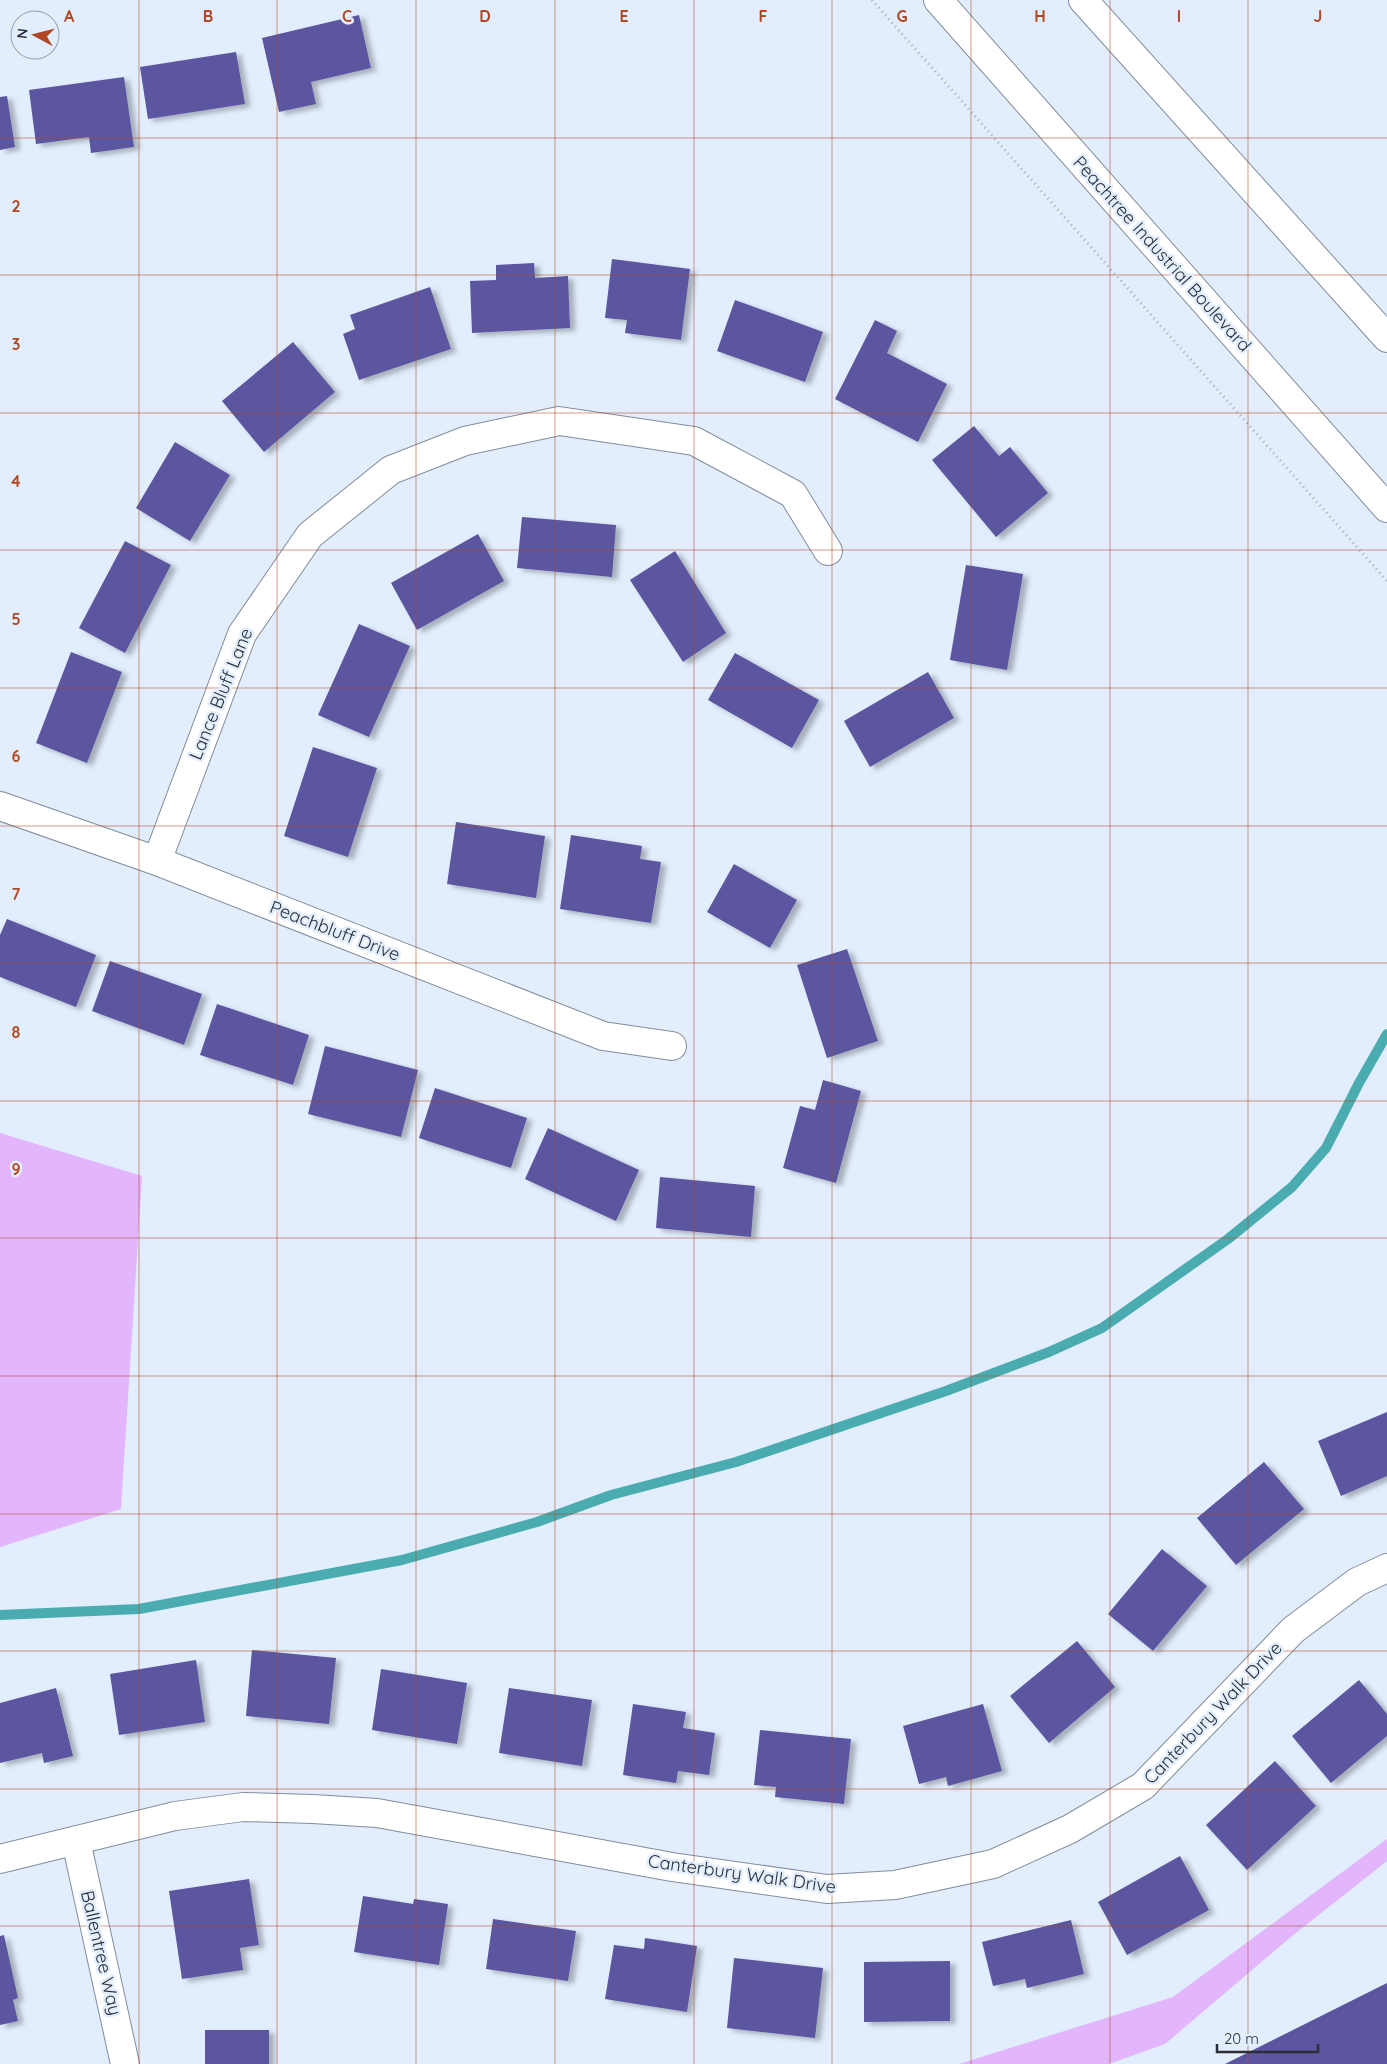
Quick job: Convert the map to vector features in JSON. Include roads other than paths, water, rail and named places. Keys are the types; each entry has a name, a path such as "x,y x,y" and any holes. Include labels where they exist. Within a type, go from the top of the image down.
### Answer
{"main road":[{"name":"Peachtree Industrial Boulevard","path":"938,0 1387,508"},
{"path":"1083,0 1387,338"},
{"name":"Lance Bluff Lane","path":"157,861 242,634 310,535 391,470 465,441 559,421 694,441 793,494 828,551"},
{"name":"Peachbluff Drive","path":"0,806 157,861 602,1036 672,1046"},
{"name":"Canterbury Walk Drive","path":"0,1859 175,1816 243,1807 312,1809 377,1814 672,1867 827,1889 904,1883 993,1864 1070,1829 1143,1786 1293,1630 1357,1582 1387,1568"},
{"name":"Ballentree Way","path":"76,1841 125,2064"}],"waterway":[{"path":"0,1615 139,1609 402,1560 537,1522 611,1495 736,1462 946,1391 1049,1352 1102,1328 1228,1239 1292,1187 1326,1148 1359,1083 1387,1034"}]}
